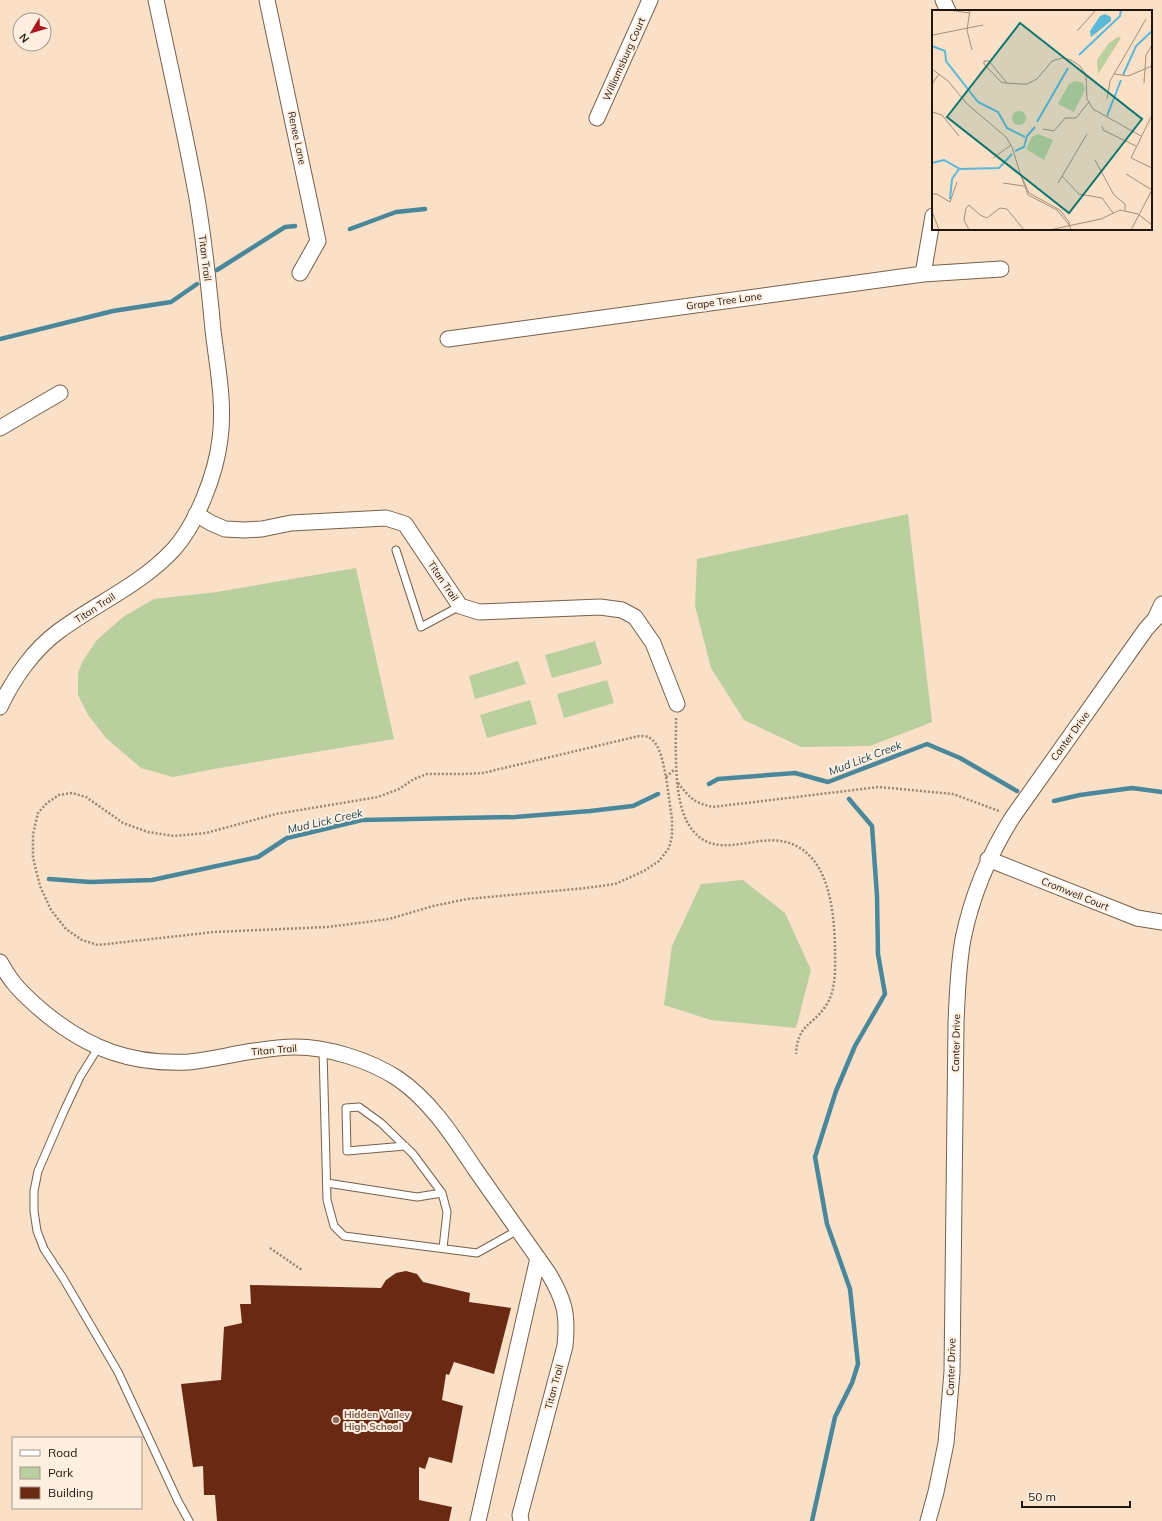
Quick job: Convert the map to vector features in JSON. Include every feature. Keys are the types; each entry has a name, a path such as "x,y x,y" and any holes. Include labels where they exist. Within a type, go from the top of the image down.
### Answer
{"street":[{"name":"Titan Trail","path":"0,707 21,672 38,651 58,632 143,578 175,548 196,514 208,487 216,463 221,438 222,413 197,198 156,0"},
{"name":"Renee Lane","path":"267,0 318,241 300,273"},
{"name":"Williamsburg Court","path":"597,118 650,0"},
{"path":"943,0 948,10"},
{"path":"923,274 932,222"},
{"name":"Grape Tree Lane","path":"448,339 923,274 1001,269"},
{"path":"0,428 60,393"},
{"name":"Titan Trail","path":"196,514 211,524 226,529 244,530 262,529 291,523 386,518 405,524 460,606 479,612 600,607 622,610 635,617 653,643 677,704"},
{"name":"Canter Drive","path":"928,1521 936,1492 946,1443 952,1372 956,1024 958,982 963,940 971,907 988,860 998,840 1146,629 1158,616 1162,604"},
{"name":"Cromwell Court","path":"988,860 1137,918 1162,922"},
{"name":"Titan Trail","path":"0,962 14,983 36,1005 60,1025 98,1048 116,1054 139,1059 166,1062 189,1062 251,1051 294,1047 323,1050 375,1066 397,1078 417,1093 428,1104 538,1258 560,1292 565,1310 565,1346 520,1515 521,1521"},
{"path":"478,1521 538,1258"}],"lane":[{"path":"396,550 421,627 460,606"},
{"path":"98,1048 80,1078 38,1171 34,1191 34,1211 37,1230 44,1249 68,1285 118,1372 178,1501 189,1521"},
{"path":"323,1050 327,1200 334,1226 344,1236 477,1253 518,1230"},
{"path":"405,1146 347,1151 346,1108 359,1107 381,1123 405,1146 413,1154 442,1193 447,1212 443,1248"},
{"path":"327,1183 417,1197 442,1193"}],"path":[{"path":"677,704 676,768 682,811 689,826 700,838 714,845 730,846 763,841 781,841 795,845 810,855 821,871 832,910 835,948 834,980 832,994 825,1007 801,1032 797,1041 796,1054"},
{"path":"639,736 648,737 654,742 659,750 666,777 672,819 672,836 669,848 660,860 644,871 615,884 467,899 433,906 389,919 327,927 214,932 98,945 82,940 66,929 51,910 40,886 33,858 33,834 38,813 47,803 59,795 72,793 86,797 123,823 148,832 174,836 206,833 276,814 378,797 400,788 414,779 427,774 483,773 639,736"},
{"path":"666,777 676,768"},
{"path":"678,783 688,796 700,804 712,807 879,787 953,794 986,805 1012,818"},
{"path":"270,1248 302,1270"}],"green space":[{"path":"908,514 932,722 870,746 801,747 744,720 711,668 695,606 697,559"},
{"path":"356,568 394,739 173,777 141,768 106,738 88,715 78,695 78,674 82,662 97,640 123,617 154,599 217,592"},
{"path":"595,641 602,664 552,678 545,655"},
{"path":"518,661 526,684 475,699 469,676"},
{"path":"607,680 614,703 564,718 557,694"},
{"path":"530,700 537,724 487,738 480,715"},
{"path":"743,880 785,913 811,970 796,1028 711,1020 664,1005 672,946 701,884"}],"building":[{"path":"406,1271 417,1274 423,1282 470,1293 469,1302 511,1308 494,1374 454,1362 449,1375 446,1374 442,1400 463,1406 452,1463 429,1457 425,1469 419,1467 419,1500 452,1507 449,1521 217,1521 215,1495 204,1495 203,1466 193,1467 181,1384 221,1380 224,1327 242,1323 240,1304 251,1304 250,1285 381,1288 386,1280 396,1273"}],"waterway":[{"path":"350,229 396,212 425,209"},
{"path":"217,270 285,227 295,226"},
{"path":"0,339 113,311 171,302 197,284"},
{"name":"Mud Lick Creek","path":"709,784 718,779 795,773 828,782 927,744 960,758 1017,791"},
{"name":"Mud Lick Creek","path":"1054,801 1080,795 1132,788 1162,792"},
{"name":"Mud Lick Creek","path":"49,879 90,882 152,880 258,857 287,838 362,820 515,817 590,811 633,806 658,794"},
{"path":"812,1521 835,1417 852,1383 858,1364 850,1289 827,1224 815,1157 836,1091 855,1046 885,994 878,954 877,896 872,826 849,799"}],"place":[{"name":"Hidden Valley High School","path":"336,1420"}]}
